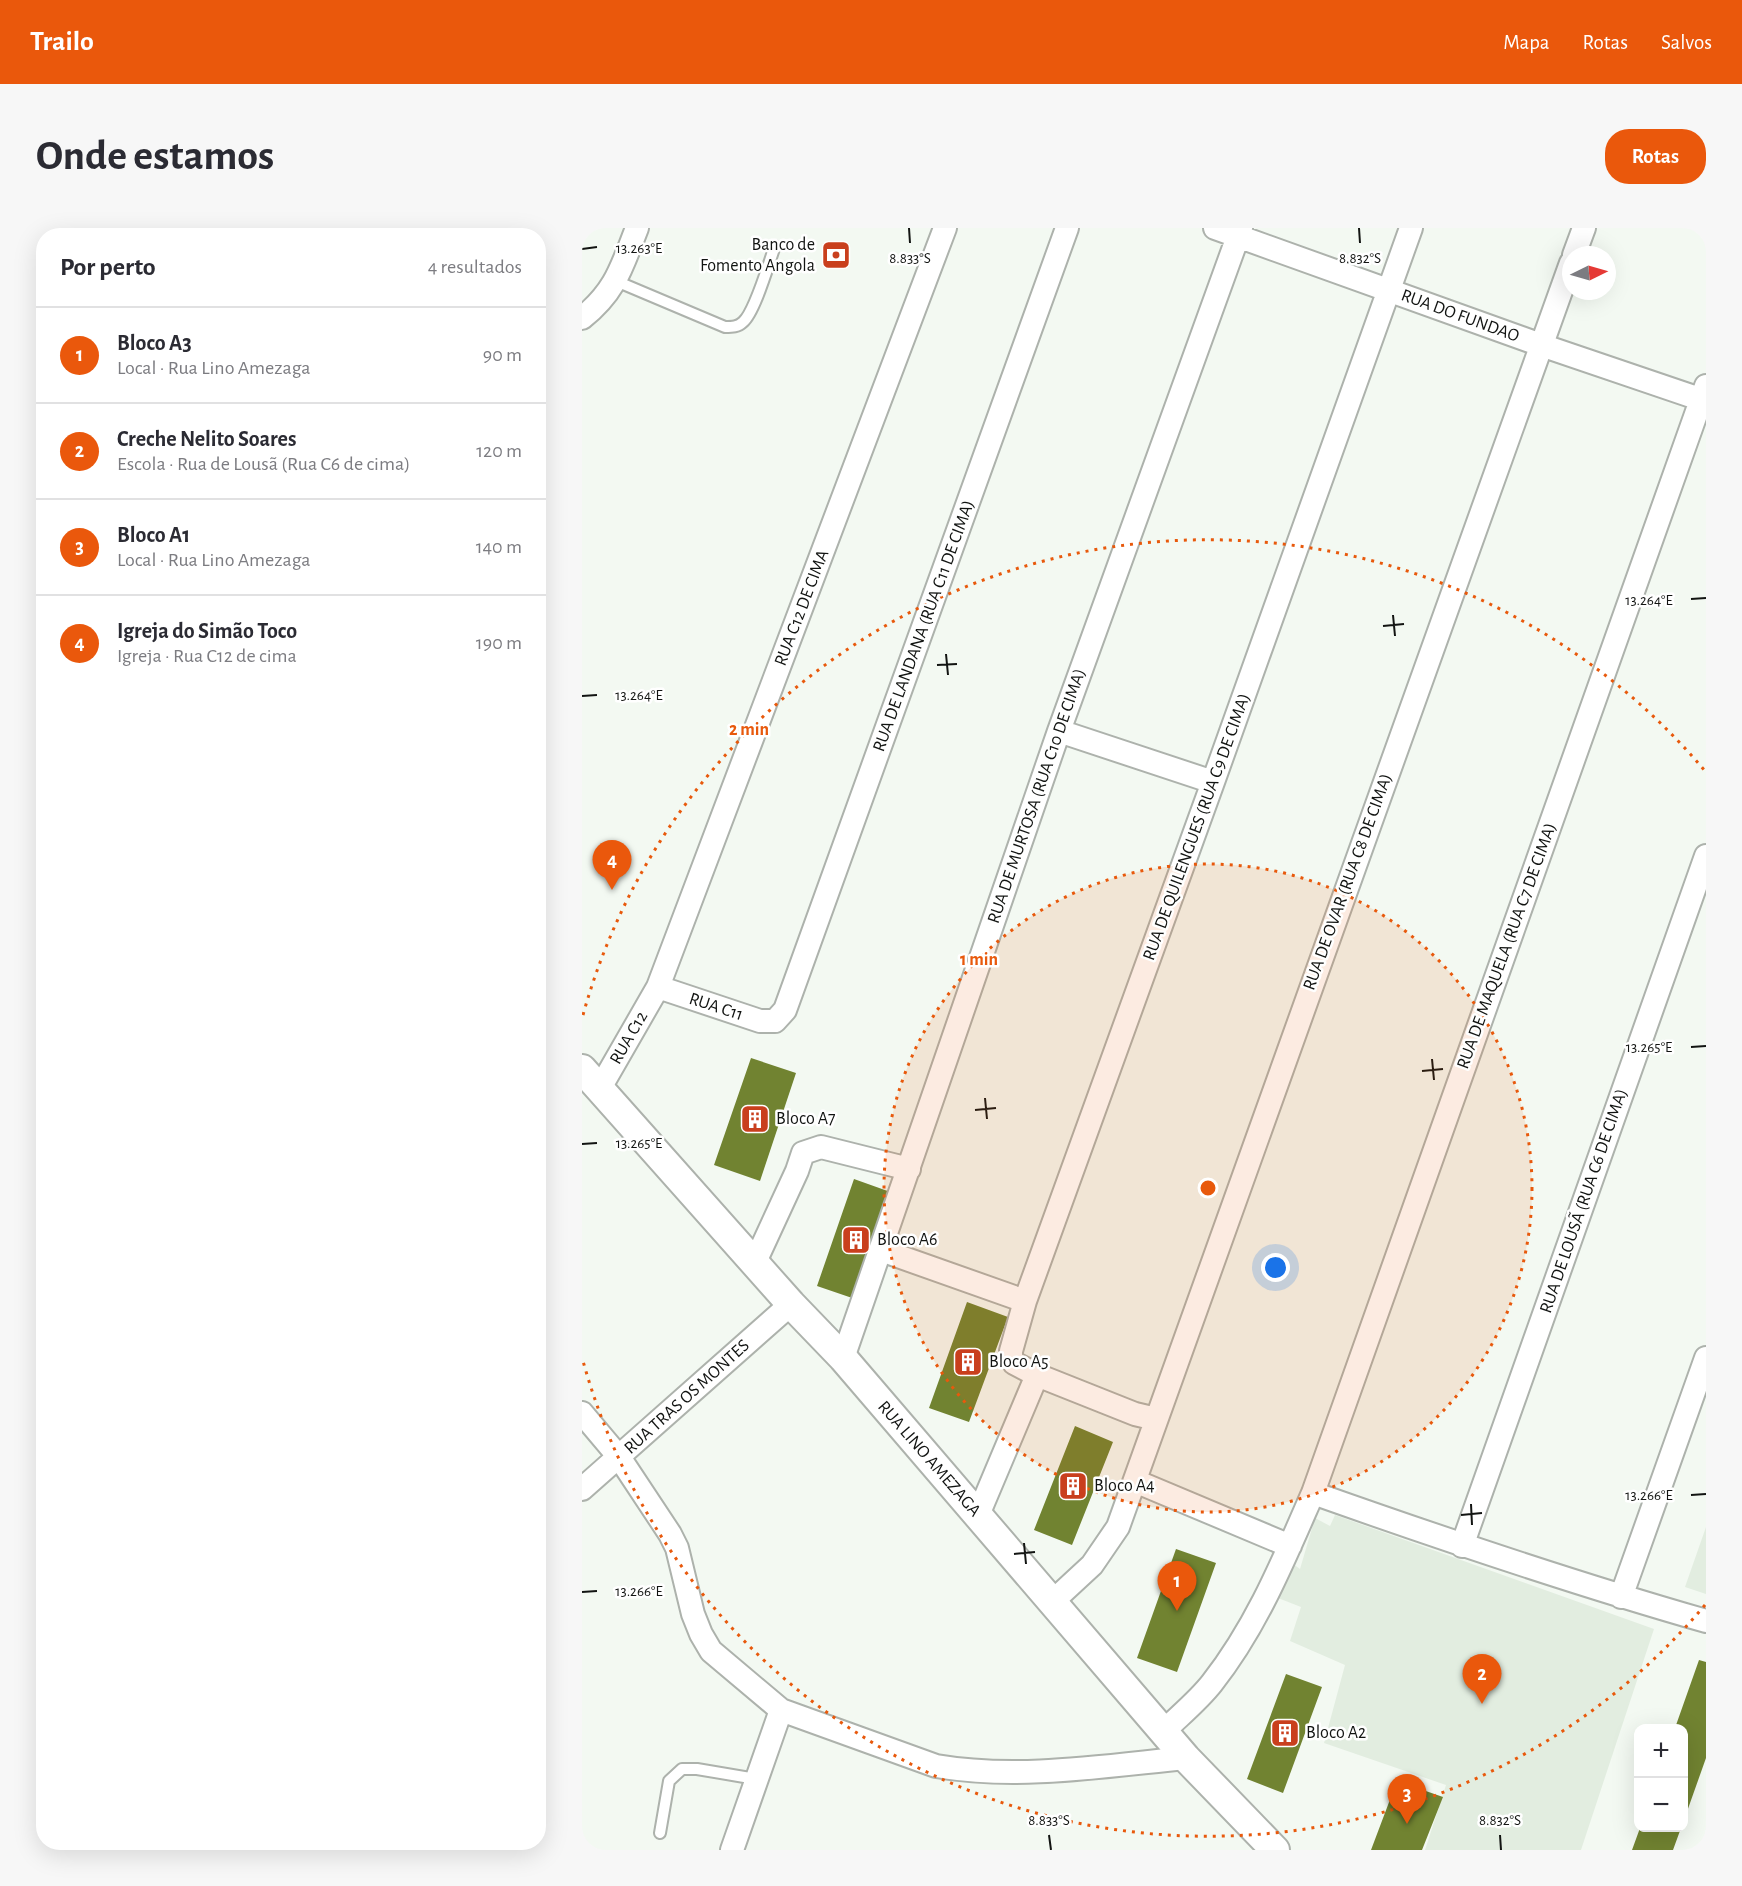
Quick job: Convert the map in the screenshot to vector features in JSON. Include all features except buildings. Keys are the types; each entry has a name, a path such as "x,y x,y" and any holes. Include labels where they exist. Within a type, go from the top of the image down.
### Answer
{"street":[{"path":"582,318 599,304 616,281 637,228"},
{"name":"RUA C12 DE CIMA","path":"658,987 945,228"},
{"name":"RUA DE LANDANA (RUA C11 DE CIMA)","path":"775,1021 785,1010 1067,228"},
{"name":"RUA DO FUNDAO","path":"1215,228 1239,232 1388,291 1541,345 1704,395"},
{"name":"RUA DE QUILENGUES (RUA C9 DE CIMA)","path":"1037,1375 1014,1363 1011,1357 1025,1301 1214,782 1411,228"},
{"path":"1577,246 1584,228"},
{"name":"RUA DE MURTOSA (RUA C10 DE CIMA)","path":"843,1358 1059,731 1239,232"},
{"name":"RUA DE OVAR (RUA C8 DE CIMA)","path":"1052,1602 1092,1565 1118,1527 1562,288"},
{"name":"RUA DE MAQUELA (RUA C7 DE CIMA)","path":"1163,1732 1210,1685 1237,1649 1261,1607 1312,1493 1704,395"},
{"path":"1059,731 1214,782"},
{"name":"RUA DE LOUSÃ (RUA C6 DE CIMA)","path":"1462,1546 1706,856"},
{"name":"RUA C11","path":"658,987 760,1021 775,1021"},
{"name":"RUA C12","path":"591,1079 658,987"},
{"name":"RUA LINO AMEZAGA","path":"591,1079 791,1304 843,1358 1186,1758 1251,1828 1275,1850"},
{"path":"755,1262 797,1172 803,1153 821,1147 909,1169"},
{"path":"881,1250 1025,1301"},
{"name":"RUA TRAS OS MONTES","path":"582,1489 791,1304"},
{"path":"1621,1597 1706,1358"},
{"path":"978,1515 1037,1375 1128,1411 1156,1419"},
{"path":"582,1413 619,1457 674,1541 690,1605 700,1634 711,1651 781,1710 926,1762 963,1770 991,1772 1055,1770 1186,1758"},
{"path":"1135,1481 1290,1546"},
{"path":"1312,1493 1462,1546 1621,1597 1706,1621"},
{"path":"732,1850 781,1710"}],"lane":[{"path":"616,281 725,327 736,326 745,321 751,311 775,246"},
{"path":"660,1833 669,1781 682,1769 698,1769 756,1779"}],"shaded area":[{"path":"1335,1515 1654,1629 1581,1850 1425,1850 1446,1785 1324,1743 1345,1665 1290,1641 1301,1607 1278,1598 1289,1561 1300,1569 1315,1518 1330,1526"},
{"path":"1706,1527 1706,1594 1685,1587"}],"place":[{"name":"Banco de Fomento Angola","path":"836,255"},
{"name":"Igreja do Simão Toco","path":"612,890"},
{"name":"Bloco A7","path":"755,1119"},
{"name":"Bloco A6","path":"856,1240"},
{"name":"Bloco A5","path":"968,1362"},
{"name":"Bloco A4","path":"1073,1486"},
{"name":"Bloco A3","path":"1177,1611"},
{"name":"Creche Nelito Soares","path":"1482,1704"},
{"name":"Bloco A2","path":"1285,1733"},
{"name":"Bloco A1","path":"1407,1824"}]}
